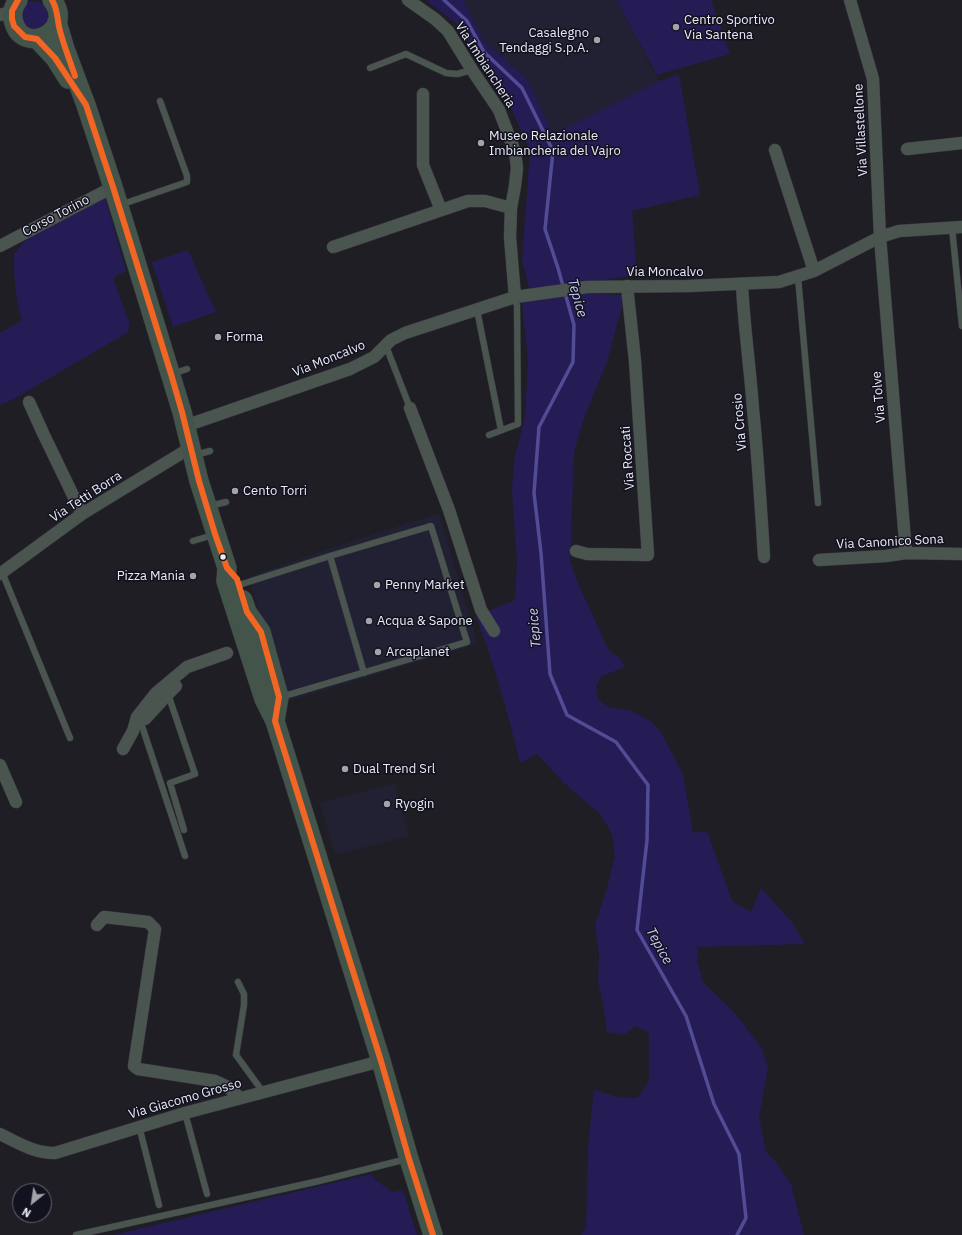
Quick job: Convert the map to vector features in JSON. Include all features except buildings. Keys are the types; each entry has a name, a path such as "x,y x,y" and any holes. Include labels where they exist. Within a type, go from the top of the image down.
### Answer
{"main road":[{"path":"52,0 56,5 58,12 58,22 65,49 86,105 118,206 179,372 185,426 191,452 215,534 227,568 237,579 239,585 247,612 249,633"},
{"path":"11,7 14,26 25,37 37,39 47,36 58,22"},
{"path":"37,39 55,58 86,105"},
{"path":"227,568 226,581 237,616 249,633 275,699 275,721 381,1061 433,1235"}],"street":[{"name":"Via Imbiancheria","path":"408,0 435,19 448,31 499,110 515,152 517,168 516,186 511,208 510,237 519,297"},
{"name":"Via Villastellone","path":"850,0 874,79 880,237"},
{"path":"423,94 423,165 441,210"},
{"path":"907,149 962,143"},
{"path":"775,150 814,271"},
{"name":"Corso Torino","path":"0,246 113,187"},
{"path":"333,247 468,201 485,201 511,208"},
{"name":"Via Moncalvo","path":"185,426 210,414 350,369 374,358 390,340 404,334 519,297 587,287 742,285 779,282 814,271 880,237 899,231 957,227"},
{"name":"Via Tolve","path":"880,237 906,554"},
{"name":"Via Crosio","path":"742,285 745,332 749,355 755,429 764,557"},
{"name":"Via Roccati","path":"576,550 587,554 648,555 635,361 627,286"},
{"path":"30,402 46,440 82,514"},
{"path":"410,408 449,510 481,610 494,631"},
{"name":"Via Tetti Borra","path":"1,573 82,514 191,452"},
{"name":"Via Canonico Sona","path":"819,560 906,554 962,554"},
{"path":"123,749 137,727 168,694 192,674 227,652 249,633"},
{"path":"137,727 136,717 156,693 173,678 188,667 227,652"},
{"path":"0,765 16,802"},
{"path":"97,925 104,917 148,922 155,930 134,1066 138,1069 215,1081 228,1087 240,1098"},
{"name":"Via Giacomo Grosso","path":"0,1134 43,1153 54,1153 185,1113 381,1061"}],"lane":[{"path":"370,68 406,54 446,73 457,74 472,70"},
{"path":"118,206 187,182 187,176 160,101"},
{"path":"957,227 962,326"},
{"path":"798,277 818,503"},
{"path":"489,435 518,424 517,306 519,297"},
{"path":"477,310 501,430"},
{"path":"386,346 410,408"},
{"path":"191,452 210,451"},
{"path":"207,507 226,502"},
{"path":"239,585 430,526 467,642 275,699"},
{"path":"193,541 215,534"},
{"path":"330,556 364,673"},
{"path":"1,573 70,738"},
{"path":"168,694 195,774 170,783 184,830"},
{"path":"137,727 184,856"},
{"path":"238,982 244,994 244,1004 236,1055 263,1092"},
{"path":"185,1113 207,1194"},
{"path":"139,1126 159,1205"},
{"path":"76,1235 319,1181 409,1158"}],"shaded area":[{"path":"426,0 463,0 484,41 528,80 553,134 659,81 679,74 700,195 632,211 636,260 630,276 589,282 592,294 625,295 607,362 584,418 574,452 570,561 577,581 609,651 619,657 625,667 602,676 596,686 598,699 608,707 632,711 653,723 661,732 683,774 693,833 707,831 732,901 751,912 761,888 792,922 805,944 698,947 697,960 703,982 733,1011 762,1048 768,1068 759,1117 766,1152 775,1161 791,1184 804,1235 581,1235 586,1227 588,1147 594,1090 618,1097 637,1098 649,1081 649,1033 636,1026 624,1035 607,1032 598,980 599,953 595,925 607,888 615,856 612,834 600,814 564,783 537,754 520,763 511,726 489,652 476,616 515,600 517,563 512,490 514,461 525,416 528,360 522,302 532,299 522,260 530,151 507,99 457,24"},
{"name":"Casalegno Tendaggi S.p.A.","path":"463,0 616,0 659,81 553,134 528,80 484,41"},
{"name":"Centro Sportivo Via Santena","path":"616,0 711,0 730,54 657,75"},
{"path":"34,1 44,5 48,15 44,25 34,29 24,25 20,15 24,5"},
{"path":"105,197 126,271 113,278 130,325 127,333 12,400 0,405 0,333 22,320 15,287 14,254 28,237"},
{"path":"188,250 216,312 173,327 152,262"},
{"path":"439,513 478,644 288,701 280,683 251,586 251,576"},
{"path":"395,783 409,836 335,855 320,803"},
{"path":"371,1174 376,1180 392,1192 403,1190 417,1235 113,1235"}],"waterway":[{"name":"Tepice","path":"444,0 467,21 484,52 522,88 553,151 545,229 574,325 573,362 539,427 534,493 541,553 550,674 567,715 616,742 648,785 647,840 637,930 686,1016 714,1104 739,1154 746,1218 737,1235"}],"transit line":[{"path":"18,0 12,11 14,26 25,37 37,39 55,58 86,105 171,374 199,481 215,534 227,568 237,579 247,612 261,632 279,697 275,721 381,1061 409,1159 433,1235"},
{"path":"52,0 75,76"}],"place":[{"name":"Centro Sportivo Via Santena","path":"676,27"},
{"name":"Casalegno Tendaggi S.p.A.","path":"597,40"},
{"name":"Museo Relazionale Imbiancheria del Vajro","path":"481,143"},
{"name":"Forma","path":"218,337"},
{"name":"Cento Torri","path":"235,491"},
{"name":"Pizza Mania","path":"193,576"},
{"name":"Penny Market","path":"377,585"},
{"name":"Acqua & Sapone","path":"369,621"},
{"name":"Arcaplanet","path":"378,652"},
{"name":"Dual Trend Srl","path":"345,769"},
{"name":"Ryogin","path":"387,804"}]}
